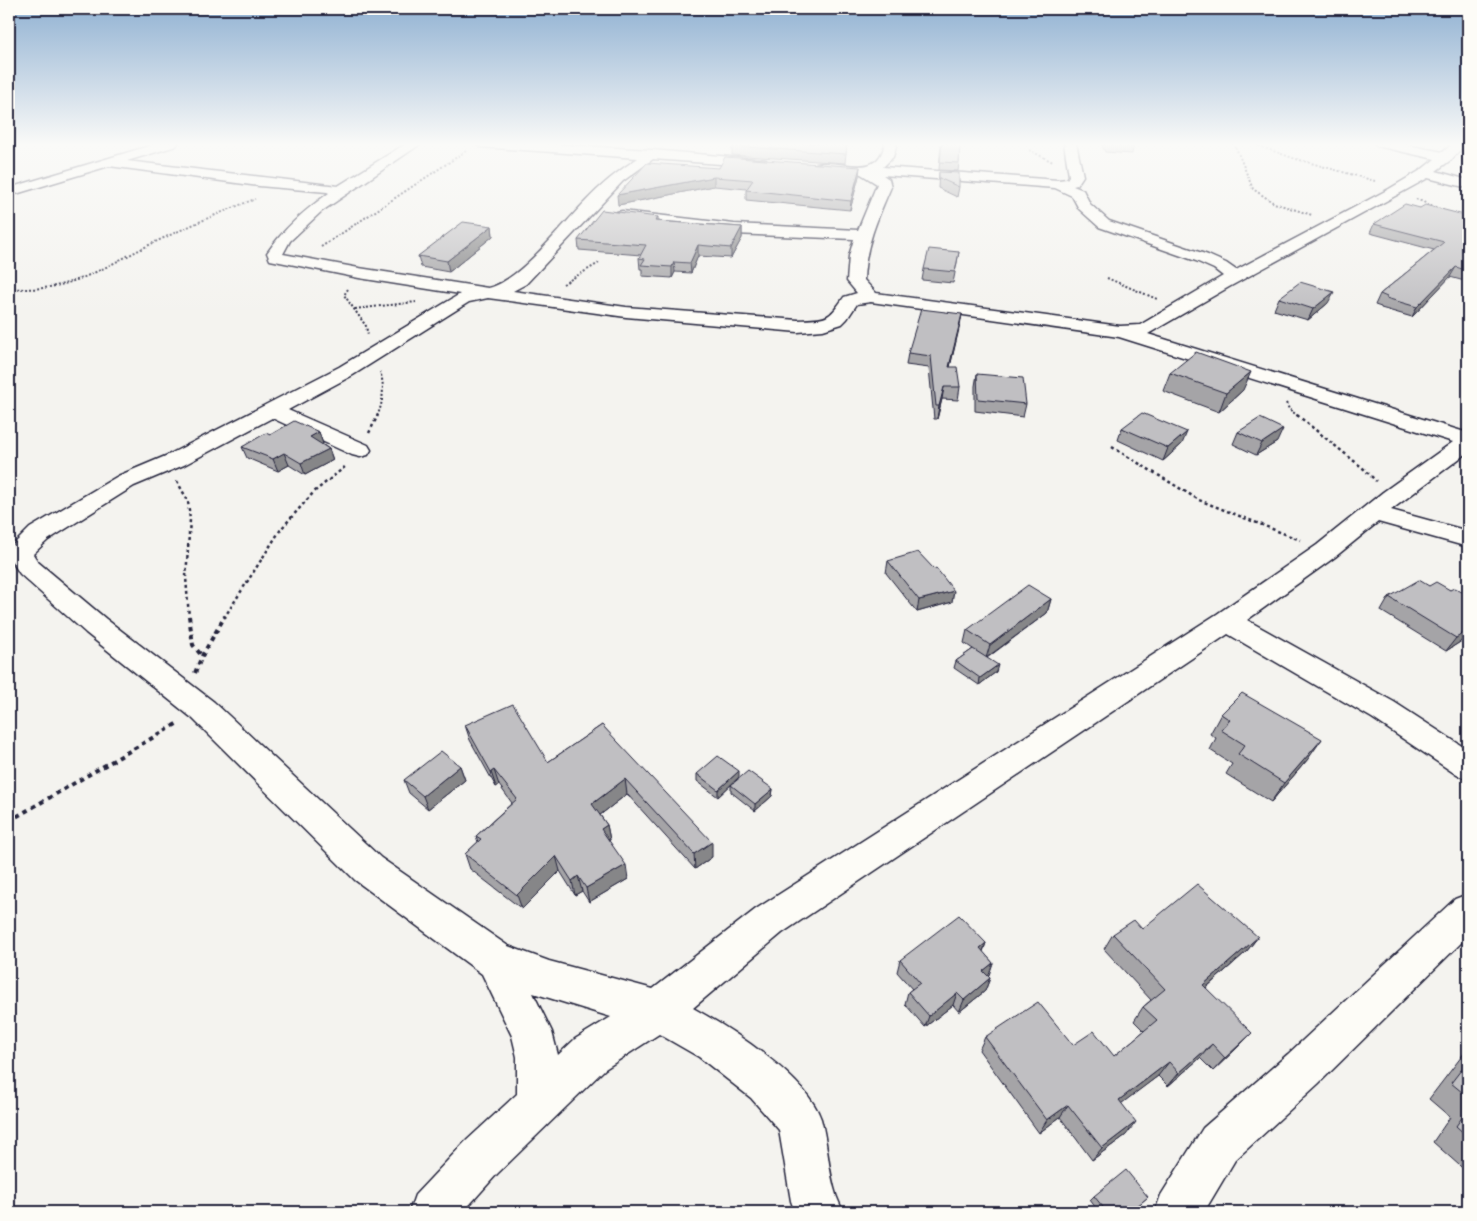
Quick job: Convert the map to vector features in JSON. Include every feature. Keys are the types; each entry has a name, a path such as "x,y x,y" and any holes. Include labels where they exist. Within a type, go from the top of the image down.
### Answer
{"street":[{"path":"329,200 302,222 278,246 275,253 276,257 359,273 626,312 798,326 825,324 838,320 846,311 850,300 870,297 1120,332 1153,334 1284,383 1468,441"},
{"path":"606,200 602,208 520,280 503,290 463,298 346,371 176,460 126,481 39,534 14,544 29,568 96,626 199,707 368,869 496,961 549,980 658,1011 714,1042 766,1083 799,1120 814,1201 820,1212"},
{"path":"870,297 854,281 855,264 862,235 878,200"},
{"path":"1081,200 1084,206 1104,224 1212,262 1235,277"},
{"path":"1153,334 1184,306 1256,265 1379,200"},
{"path":"602,208 628,217 734,229 862,235"},
{"path":"1212,262 1256,265"},
{"path":"272,410 360,450"},
{"path":"432,1212 481,1158 590,1054 658,1011 769,922 1227,621 1326,550 1468,441"},
{"path":"1383,505 1468,539"},
{"path":"1227,621 1383,710 1468,766"},
{"path":"1178,1212 1219,1144 1304,1069 1468,911"},
{"path":"496,961 531,1032 538,1057 538,1104"}],"path":[{"path":"9,288 41,291 80,280 174,234 251,200"},
{"path":"299,262 394,200"},
{"path":"1269,200 1336,223"},
{"path":"1419,200 1448,212"},
{"path":"9,821 199,707 195,674 202,656 280,529 314,492 356,459 380,408 382,376 372,354 366,326 344,296 359,273"},
{"path":"1106,278 1169,303 1184,306"},
{"path":"1284,383 1289,409 1364,469 1383,505"},
{"path":"1112,447 1199,500 1326,550"},
{"path":"176,460 175,478 188,500 190,520 186,577 192,644 202,656"}],"building":[{"path":"1405,204 1420,208 1425,205 1468,216 1468,271 1456,267 1417,307 1386,298 1380,294 1444,242 1374,224"},
{"path":"602,210 658,217 655,221 742,227 731,248 698,245 690,263 674,262 672,267 641,265 645,259 639,258 646,245 578,240"},
{"path":"463,222 492,226 447,261 418,256"},
{"path":"929,249 959,252 955,272 924,269"},
{"path":"1300,282 1334,292 1313,309 1279,298"},
{"path":"921,309 962,314 949,367 957,367 960,387 944,387 939,406 936,406 931,356 908,353"},
{"path":"1196,352 1251,372 1226,393 1170,373"},
{"path":"977,374 1023,378 1026,404 978,399"},
{"path":"1142,413 1187,432 1168,448 1122,428"},
{"path":"1260,418 1283,429 1262,443 1238,432"},
{"path":"294,421 319,432 310,437 329,449 301,463 284,453 273,459 242,447 266,433 270,435"},
{"path":"918,552 934,569 936,568 954,591 919,600 888,561"},
{"path":"1419,580 1429,586 1436,582 1450,590 1454,588 1466,594 1468,593 1468,630 1456,638 1389,597"},
{"path":"1028,585 1051,599 990,645 967,630"},
{"path":"973,649 998,665 980,678 956,661"},
{"path":"1242,693 1322,739 1284,783 1238,754 1245,745 1221,730 1230,720 1221,714"},
{"path":"513,704 548,762 602,725 712,842 694,854 625,779 592,804 607,825 601,829 626,865 586,888 578,876 572,881 556,856 517,895 465,854 481,839 476,836 517,799 494,770 491,772 465,725"},
{"path":"441,751 460,766 423,796 404,780"},
{"path":"718,756 739,771 718,790 697,774"},
{"path":"748,771 773,789 755,804 731,785"},
{"path":"1197,884 1258,937 1203,985 1252,1033 1225,1058 1212,1044 1179,1073 1169,1062 1119,1100 1136,1122 1102,1148 1068,1105 1047,1120 985,1037 1038,1002 1073,1045 1094,1031 1114,1056 1157,1020 1143,1007 1165,989 1113,934 1134,920 1142,929"},
{"path":"959,915 986,943 980,948 993,963 983,971 990,978 964,1000 957,993 929,1016 908,992 920,983 900,960"},
{"path":"1468,1061 1468,1097 1451,1083"},
{"path":"1468,1109 1468,1137 1456,1126"},
{"path":"1126,1170 1148,1197 1130,1212 1107,1212 1094,1196"}]}
